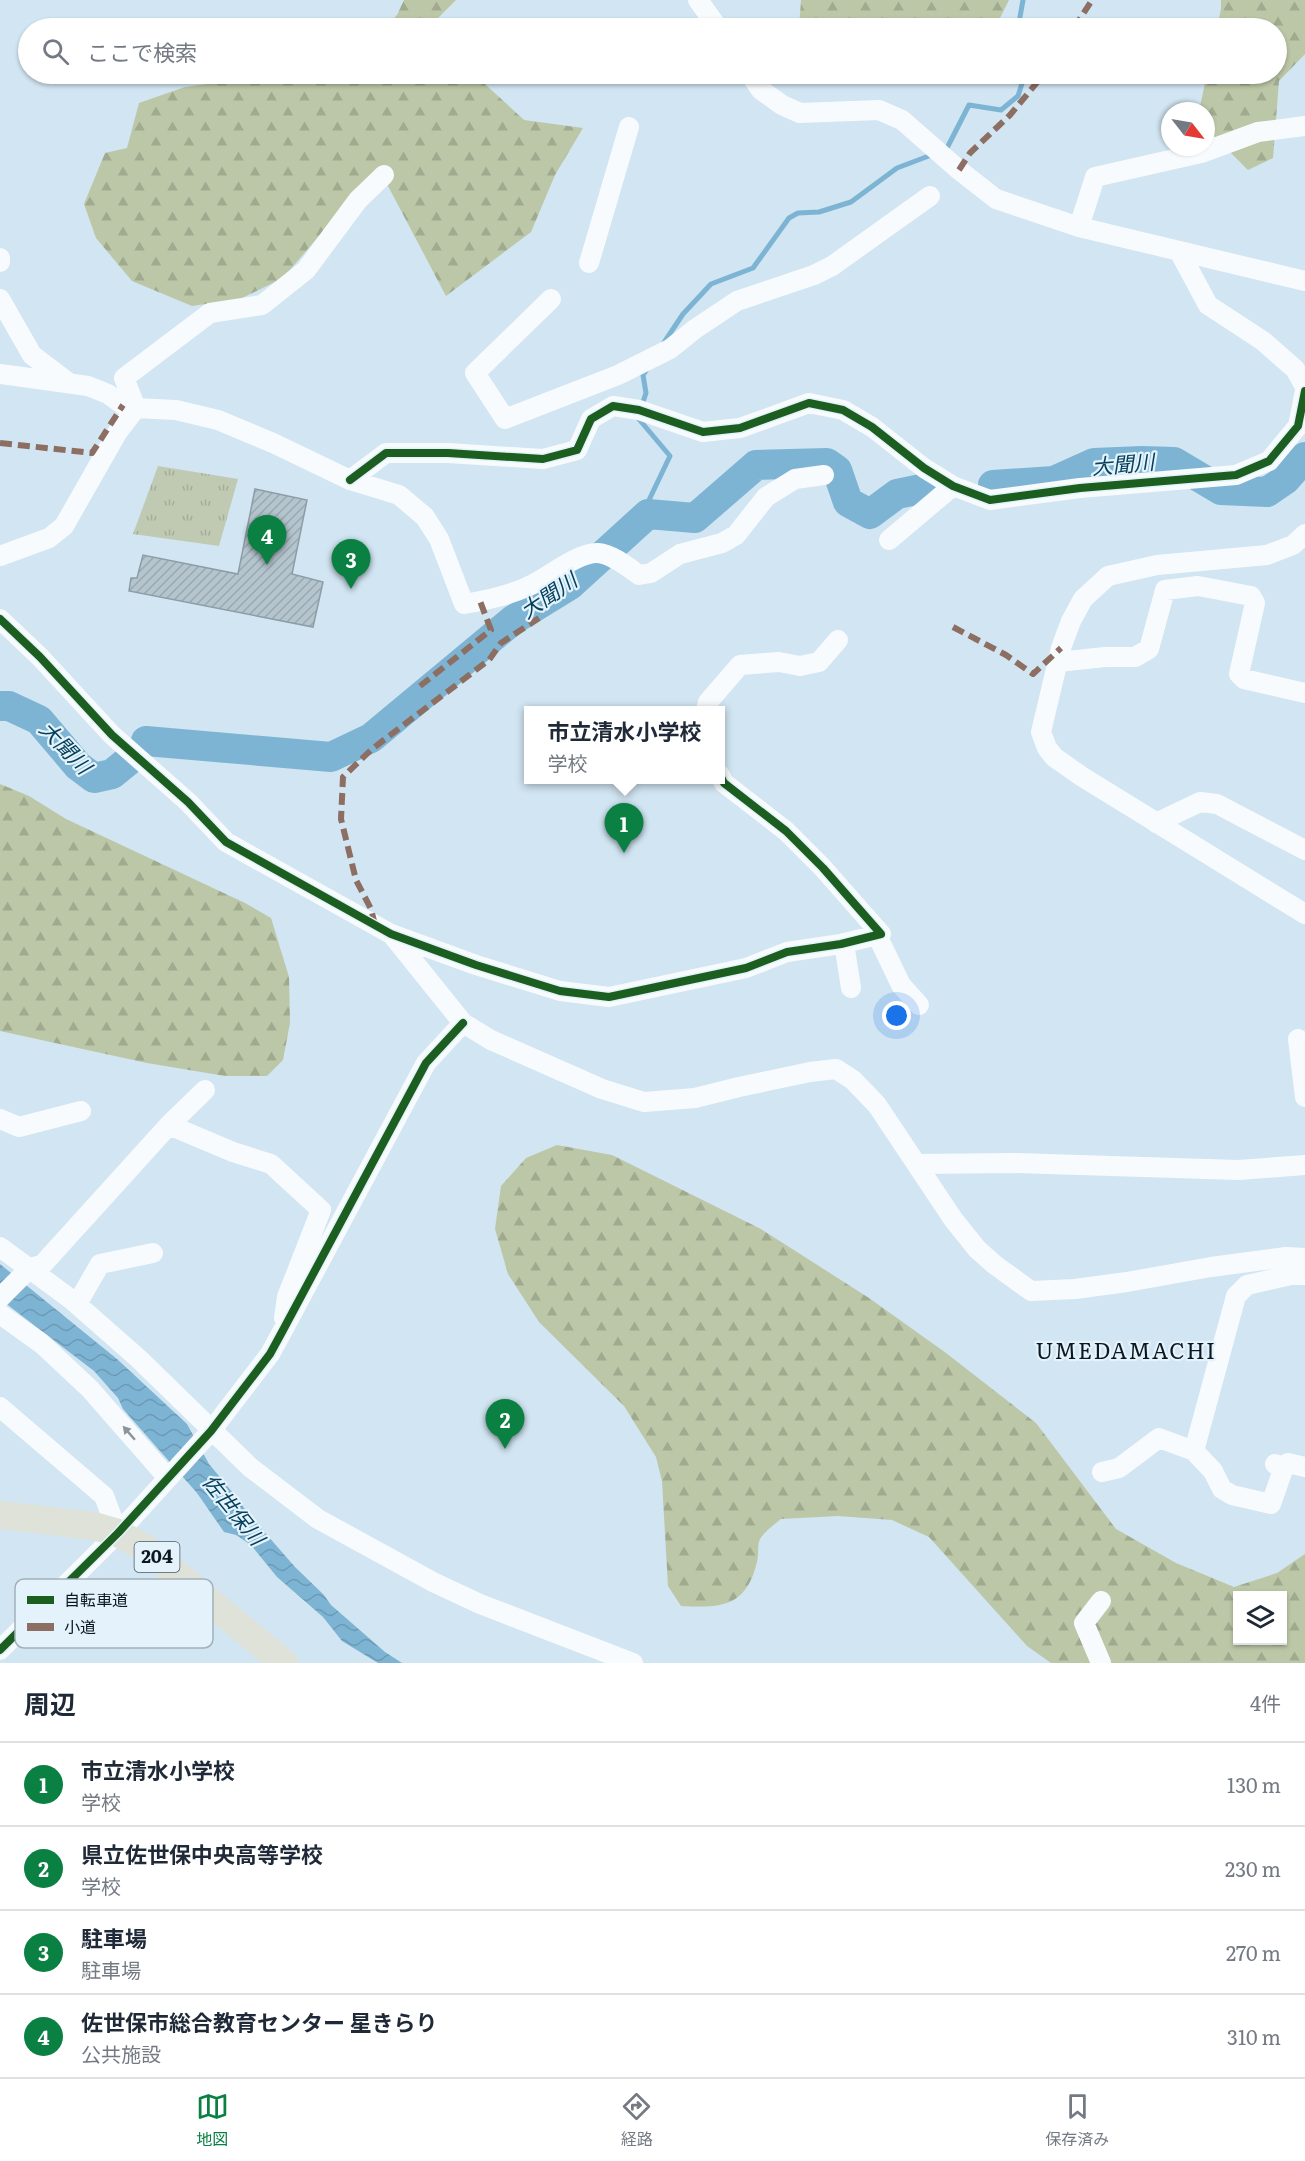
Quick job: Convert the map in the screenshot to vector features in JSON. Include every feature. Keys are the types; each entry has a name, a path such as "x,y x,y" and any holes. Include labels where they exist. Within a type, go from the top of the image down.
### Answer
{"highway":[{"name":"204","path":"0,1515 94,1526 118,1533 146,1549 182,1579"},
{"name":"204","path":"213,1604 284,1663"}],"street":[{"path":"698,0 711,18"},
{"path":"757,84 761,90 782,105 800,112 879,110 902,120 996,199 1079,227 1305,281"},
{"path":"1079,227 1095,177 1201,153 1258,132 1305,126"},
{"path":"589,263 628,127"},
{"path":"136,408 124,378 210,313 262,305 306,270 358,200 384,175"},
{"path":"551,299 475,373 505,419 639,365 670,349 737,301 814,275 832,266 930,196"},
{"path":"1179,251 1208,305 1263,341 1295,369 1305,387"},
{"path":"0,299 32,356 71,384"},
{"path":"0,374 88,386 108,394 123,405 176,410 218,420 273,442 350,480 399,495 425,517 439,539 464,604 492,599 528,587 588,554 601,553 639,575 651,573 680,554 722,543 736,534 766,497 795,479 824,475"},
{"path":"350,480 386,453 460,453 543,459 578,450 591,419 613,406 645,412 703,432 740,428 808,403 843,410 872,427 924,468 953,486 990,500 1080,488 1236,475 1269,461 1298,426 1305,392"},
{"path":"0,556 49,538 64,526 117,433 136,408"},
{"path":"889,540 953,486"},
{"path":"1305,534 1293,545 1267,555 1157,565 1108,576 1083,599 1071,621 1058,662 1041,732 1054,758 1305,914"},
{"path":"1058,662 1105,657 1135,657 1149,649 1165,590 1198,586 1251,596 1255,603 1239,674 1244,679 1305,693"},
{"path":"0,620 40,657 112,735 188,802 226,842 391,934 476,965 560,991 609,997 746,968 787,952 844,943 881,934 823,868 786,831 725,784"},
{"path":"707,706 708,702 740,665 779,662 800,666 819,662 838,640"},
{"path":"1156,823 1200,802 1217,804 1305,850"},
{"path":"391,934 463,1023 491,1040 602,1089 644,1102 695,1098 810,1072 837,1069 853,1080 877,1105 953,1219 977,1249 995,1266 1031,1291 1075,1289 1211,1267 1286,1257 1305,1258"},
{"path":"877,935 901,985 919,1005"},
{"path":"844,943 851,988"},
{"path":"72,1579 118,1533 211,1431 270,1354 426,1063 463,1023"},
{"path":"1298,1039 1305,1097"},
{"path":"0,1298 29,1269 43,1264 205,1090"},
{"path":"0,1119 19,1127 81,1111"},
{"path":"170,1125 233,1152 271,1164 321,1210 287,1297 282,1332"},
{"path":"918,1164 1014,1163 1239,1170 1305,1165"},
{"path":"0,1247 77,1304 139,1359 251,1468 318,1519 433,1582 480,1604 633,1663"},
{"path":"77,1304 100,1264 153,1253"},
{"path":"1194,1451 1236,1296 1247,1285 1291,1275 1305,1275"},
{"path":"0,1314 42,1344 172,1472"},
{"path":"0,1407 104,1496 118,1533"},
{"path":"1102,1472 1119,1468 1159,1438 1194,1451 1213,1471 1222,1489 1232,1495 1272,1504 1278,1465 1288,1463 1305,1467"},
{"path":"1101,1601 1084,1623 1101,1663"},
{"path":"0,1650 15,1635"}],"green space":[{"path":"404,0 456,0 438,18 394,18"},
{"path":"801,0 1009,0 1000,18 800,18"},
{"path":"1221,0 1305,0 1305,54 1287,73 1287,18 1219,18"},
{"path":"207,84 485,84 524,120 583,128 555,175 531,232 446,296 378,167 283,278 240,299 192,306 132,281 96,238 84,204 105,153 127,148 139,103 185,87"},
{"path":"1205,84 1279,84 1273,158 1248,170 1215,137 1215,102 1201,102"},
{"path":"158,466 238,479 219,546 133,534"},
{"path":"0,784 29,796 66,819 245,903 271,918 289,977 290,1023 283,1060 267,1076 225,1076 147,1063 0,1031"},
{"path":"557,1145 612,1155 761,1229 869,1298 946,1353 1036,1423 1116,1529 1176,1563 1234,1587 1277,1573 1305,1554 1305,1663 1051,1663 1027,1646 929,1537 892,1520 838,1516 781,1519 760,1539 758,1559 752,1577 739,1596 720,1605 681,1606 668,1586 662,1481 656,1457 624,1406 539,1322 508,1274 495,1229 501,1186 526,1158"}],"water":[{"name":"佐世保川","path":"0,1264 117,1359 187,1424 209,1464 295,1567 331,1605 385,1652 402,1663 378,1663 342,1641 323,1617 277,1577 251,1545 236,1535 224,1532 197,1493 123,1409 118,1398 94,1371 0,1299"}],"building":[{"path":"255,489 307,500 292,574 323,582 313,627 129,591 131,578 137,578 143,555 238,574"}],"waterway":[{"path":"1020,18 1023,0"},
{"path":"943,150 947,148 969,105 1001,110 1018,96 1022,84"},
{"path":"663,344 683,314 711,284 753,268 789,218 798,213 819,212 851,202 897,168 934,154"},
{"path":"642,405 646,393 643,375 647,369"},
{"path":"639,414 638,418 670,456 649,500 648,514"},
{"name":"大聞川","path":"993,485 1054,481 1094,463 1142,461 1174,462 1221,490 1267,492 1286,479 1305,457"},
{"name":"大聞川","path":"146,741 331,757 371,738 513,620 570,585 648,514 695,518 756,465 827,463 837,470 848,502 870,514 897,494 921,489"},
{"name":"大聞川","path":"0,706 9,706 39,720 78,766 94,778 112,774 128,761"}],"marked path":[{"path":"1080,18 1092,0"},
{"path":"959,170 970,153 1010,115 1036,84"},
{"path":"0,443 92,453 123,405"},
{"path":"420,686 491,630 480,601"},
{"path":"375,925 371,909 356,880 341,819 343,777 372,749 489,660 501,643 539,618"},
{"path":"953,627 1006,655 1033,674 1061,648"}],"cycle path":[{"path":"350,480 386,453 448,453 543,459 577,450 591,419 613,406 639,410 703,432 740,428 809,403 843,410 872,427 924,468 953,486 990,500 1080,488 1236,475 1269,461 1298,426 1305,391"},
{"path":"0,619 40,657 112,735 188,802 226,842 391,934 476,965 560,991 609,997 746,968 787,952 841,944 881,934 823,868 786,831 725,784"},
{"path":"72,1579 118,1533 211,1431 270,1354 426,1063 463,1023"},
{"path":"0,1650 15,1635"}],"place":[{"name":"佐世保市総合教育センター 星きらり","path":"267,565"},
{"name":"駐車場","path":"351,589"},
{"name":"市立清水小学校","path":"624,853"},
{"name":"県立佐世保中央高等学校","path":"505,1449"}],"district":[{"name":"UMEDAMACHI","path":"1126,1351"}]}
